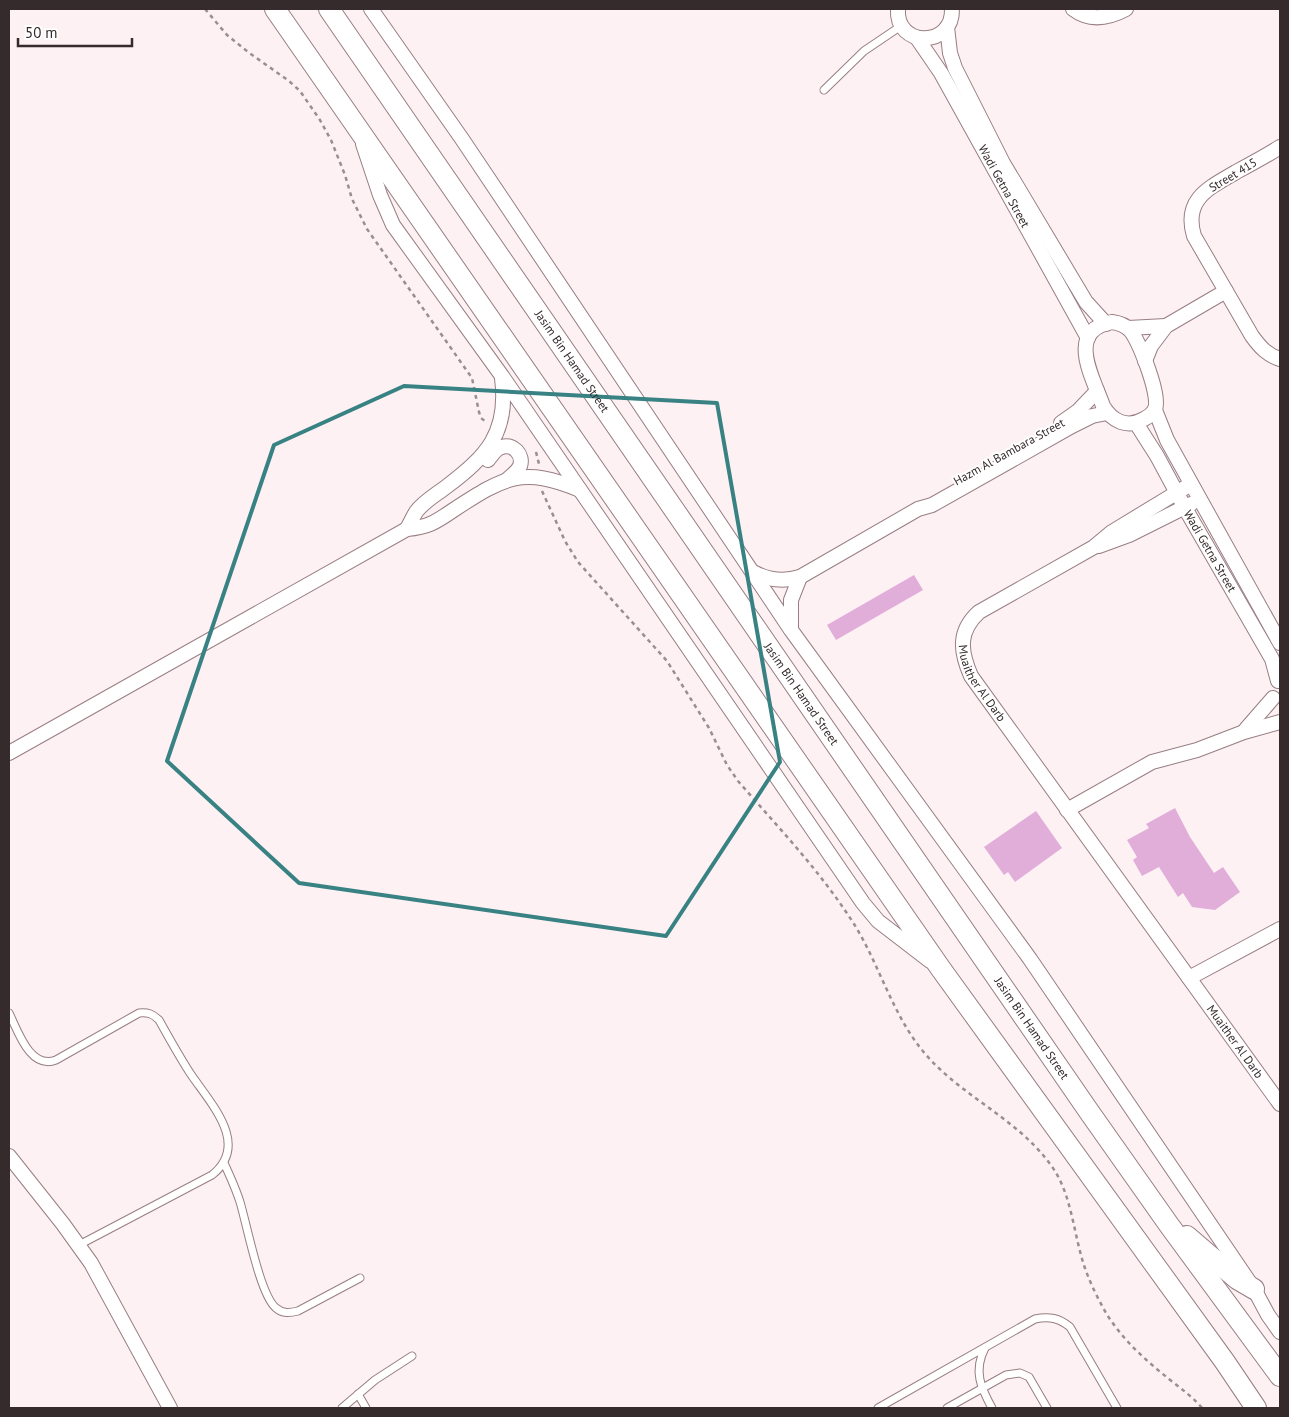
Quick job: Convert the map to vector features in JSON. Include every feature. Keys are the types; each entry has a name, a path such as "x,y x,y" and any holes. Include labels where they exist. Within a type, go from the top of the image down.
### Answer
{"main road":[{"path":"275,9 941,969 1225,1362 1256,1408"},
{"name":"Jasim Bin Hamad Street","path":"329,9 1079,1097 1169,1225 1280,1376"},
{"path":"346,9 367,63"},
{"path":"1169,1225 1192,1240 1237,1279 1254,1289"}],"street":[{"path":"371,9 462,139 755,573 791,630 1030,959 1254,1289 1280,1332"},
{"path":"898,9 901,26"},
{"path":"917,38 924,39 937,36 950,22 952,9"},
{"path":"1073,9 1088,17 1100,18 1112,16 1126,9"},
{"name":"Wadi Getna Street","path":"901,26 917,38 942,74 1088,338"},
{"name":"Wadi Getna Street","path":"947,27 950,53 955,68 1003,163 1086,302 1106,324"},
{"path":"358,129 380,195 393,225 502,376 863,903 896,936 941,969"},
{"name":"Street 415","path":"1280,147 1210,187 1197,200 1193,208 1192,227 1194,236 1260,346 1268,354 1280,359"},
{"path":"1145,361 1155,338 1166,326 1226,291"},
{"path":"1155,410 1147,418 1136,423 1120,422 1107,413 1085,352 1088,338 1095,330 1106,324 1117,323 1128,328 1166,326"},
{"name":"Wadi Getna Street","path":"1128,328 1137,341 1145,361 1157,399 1155,410 1166,440 1280,643"},
{"path":"10,750 407,528 419,509 470,468 488,450 499,427 503,411 502,376"},
{"name":"Hazm Al Bambara Street","path":"1051,433 1078,411 1098,391"},
{"name":"Hazm Al Bambara Street","path":"755,573 774,580 800,577 918,509 927,498 1051,433 1107,413"},
{"name":"Wadi Getna Street","path":"1136,423 1157,456 1176,493 1272,659 1279,680"},
{"path":"470,468 484,464 498,448 510,447 520,455 521,463 507,480"},
{"path":"407,528 421,528 430,525 487,488 507,480 540,477 561,482 580,490"},
{"name":"Muaither Al Darb","path":"1191,484 1112,532 1094,547 979,612 970,620 965,629 963,640 964,661 971,676 1066,810 1280,1104"},
{"name":"Muaither Al Darb","path":"1094,547 1118,540 1199,500"},
{"path":"791,630 791,600 800,577"},
{"path":"1279,680 1274,689 1273,698 1280,716"},
{"path":"1244,732 1273,698"},
{"path":"1066,810 1152,762 1198,750 1244,732 1280,722"},
{"path":"1189,978 1280,930"},
{"path":"9,1156 79,1245 102,1282 170,1408"}],"lane":[{"path":"824,90 864,50 901,26"},
{"path":"9,1013 33,1056 41,1062 56,1060 139,1013 155,1016 188,1071 208,1098 223,1124 228,1138 229,1146 224,1163 212,1175 79,1245"},
{"path":"224,1163 238,1197 258,1272 271,1302 276,1308 290,1313 298,1311 360,1278"},
{"path":"878,1408 1035,1319 1050,1317 1058,1319 1075,1333 1117,1408"},
{"path":"986,1346 980,1358 979,1372 982,1390 992,1408"},
{"path":"342,1408 387,1372 412,1356"},
{"path":"947,1408 1006,1375 1020,1373 1029,1377 1046,1408"},
{"path":"358,1394 366,1408"}],"path":[{"path":"205,9 227,35 300,91 332,140 346,175 352,199 367,229 472,378 481,418 487,423 499,427"},
{"path":"540,477 542,494 565,541 578,562 667,661 709,728 738,781 817,872 853,922 870,950 904,1024 922,1050 953,1080 1023,1134 1052,1165 1066,1195 1084,1264 1094,1289 1118,1330 1148,1362 1193,1398 1202,1408"}],"highlighted area":[{"path":"404,386 717,403 780,762 666,936 299,883 167,761 274,445"}],"building":[{"path":"914,575 923,590 836,640 827,625"},
{"path":"1175,808 1190,837 1214,873 1223,867 1240,892 1215,910 1192,907 1183,893 1178,897 1159,867 1142,876 1133,860 1137,857 1127,840 1149,828 1146,824"},
{"path":"1036,811 1062,848 1015,882 1008,872 1004,875 984,847"}]}
